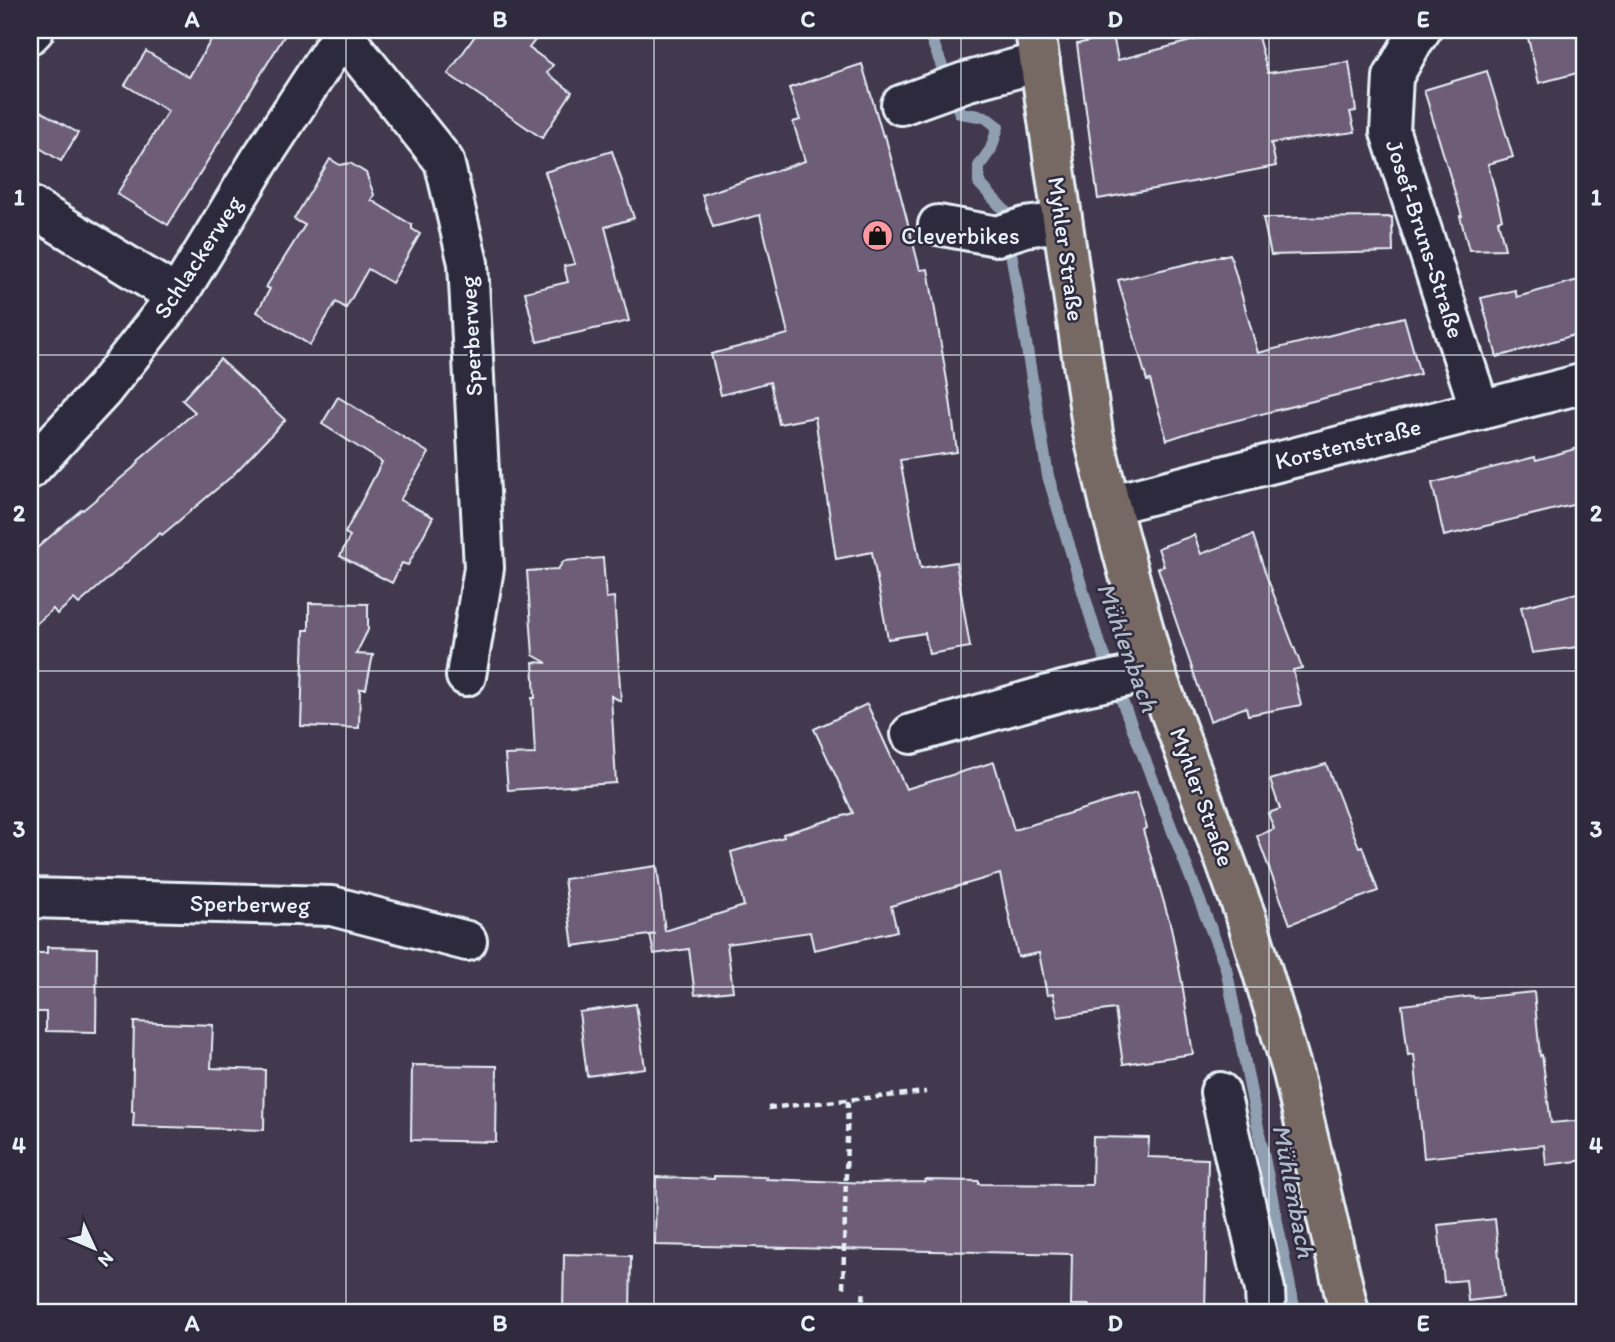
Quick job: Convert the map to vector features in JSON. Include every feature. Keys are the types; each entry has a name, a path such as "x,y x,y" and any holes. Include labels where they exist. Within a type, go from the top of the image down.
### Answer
{"main road":[{"name":"Myhler Straße","path":"1037,46 1028,228 1093,433 1110,505 1127,677 1246,917 1293,1073 1349,1312"}],"street":[{"path":"30,34 34,30"},
{"name":"Josef-Bruns-Straße","path":"1422,30 1393,77 1390,132 1480,410"},
{"name":"Schlackerweg","path":"30,469 103,390 177,296 260,160 343,32"},
{"name":"Sperberweg","path":"343,32 444,161 468,263 484,568 466,676"},
{"path":"901,105 951,87 1037,46"},
{"path":"30,206 177,296"},
{"path":"939,225 1028,228"},
{"name":"Korstenstraße","path":"1110,505 1585,383"},
{"path":"911,734 1066,690 1127,677"},
{"name":"Sperberweg","path":"30,898 332,906 467,941"},
{"path":"1220,1092 1265,1290 1266,1312"}],"path":[{"path":"768,1108 926,1092"},
{"path":"843,1288 848,1100"},
{"path":"862,1312 864,1288"}],"building":[{"path":"217,30 288,30 168,225 117,194 168,111 125,85 146,51 189,77"},
{"path":"479,30 543,30 529,48 553,65 547,73 572,92 542,138 448,74"},
{"path":"1209,30 1256,30 1268,73 1349,62 1356,111 1350,112 1355,132 1271,143 1276,166 1098,199 1077,44 1113,35 1118,60 1210,36"},
{"path":"1526,30 1585,30 1585,71 1539,83"},
{"path":"862,64 883,136 885,135 920,270 928,269 957,452 900,460 921,568 956,562 970,647 929,654 925,633 888,639 872,552 836,559 815,417 779,424 770,382 721,395 711,354 788,334 760,215 713,227 702,195 805,161 793,122 800,120 789,88"},
{"path":"1487,71 1513,157 1488,164 1502,219 1498,221 1505,249 1469,250 1462,216 1424,90"},
{"path":"30,105 78,133 61,161 30,142"},
{"path":"612,151 634,218 605,227 629,321 537,342 525,292 568,282 564,266 575,264 545,172"},
{"path":"330,159 340,165 350,163 366,173 374,195 371,200 412,225 412,229 420,234 392,283 368,269 346,308 336,302 310,345 257,312 270,289 266,287 305,225 294,219"},
{"path":"1392,217 1393,252 1271,255 1263,218"},
{"path":"1230,254 1258,353 1404,317 1420,374 1167,440 1118,280"},
{"path":"1585,278 1585,332 1497,357 1481,298 1515,290 1517,297"},
{"path":"220,359 285,420 232,476 162,535 160,533 79,604 74,599 57,614 53,609 30,629 30,554 139,463 138,461 195,412 182,400"},
{"path":"338,397 429,453 400,500 433,517 408,565 402,563 392,583 340,556 350,536 345,533 382,462 322,424"},
{"path":"1585,446 1585,502 1444,536 1432,483"},
{"path":"1194,535 1201,554 1253,535 1302,668 1293,670 1301,705 1248,715 1246,707 1210,721 1158,568 1164,566 1158,548"},
{"path":"603,558 606,598 614,597 621,701 611,696 616,783 508,790 505,755 535,754 533,662 547,663 533,655 527,571 558,569 564,561"},
{"path":"1585,591 1585,646 1532,653 1521,607"},
{"path":"309,603 368,604 368,630 356,654 373,655 366,689 360,689 359,728 301,726 304,630 309,630"},
{"path":"867,704 906,789 994,762 1014,830 1136,793 1147,828 1143,830 1171,927 1193,1054 1123,1064 1115,1009 1058,1017 1053,994 1047,995 1039,953 1018,957 1000,874 891,906 897,931 814,950 810,932 727,944 733,991 695,995 689,949 654,954 650,935 656,934 573,946 564,879 657,866 665,931 744,906 731,852 853,813 814,729"},
{"path":"1326,764 1359,847 1362,846 1378,891 1290,924 1257,836 1274,829 1268,813 1280,809 1270,780"},
{"path":"47,947 97,948 96,1032 46,1031 46,1012 30,1012 30,953 47,953"},
{"path":"1534,992 1540,1056 1542,1055 1551,1123 1585,1120 1585,1160 1546,1165 1544,1145 1424,1158 1414,1054 1408,1055 1402,1005"},
{"path":"636,1004 645,1068 587,1076 579,1012"},
{"path":"134,1022 213,1025 211,1068 265,1070 264,1130 133,1126"},
{"path":"412,1065 497,1066 496,1142 411,1140"},
{"path":"1093,1137 1149,1138 1148,1157 1208,1159 1205,1312 1089,1312 1089,1305 1071,1305 1072,1254 655,1245 656,1177 1092,1185"},
{"path":"1495,1219 1503,1297 1468,1301 1466,1280 1444,1282 1438,1225"},
{"path":"564,1254 631,1256 630,1312 563,1312"}],"waterway":[{"name":"Mühlenbach","path":"928,30 960,113 985,117 998,127 991,149 979,166 979,183 1004,210 1048,476 1096,634 1226,968 1295,1312"}],"place":[{"name":"Cleverbikes","path":"878,236"}]}
